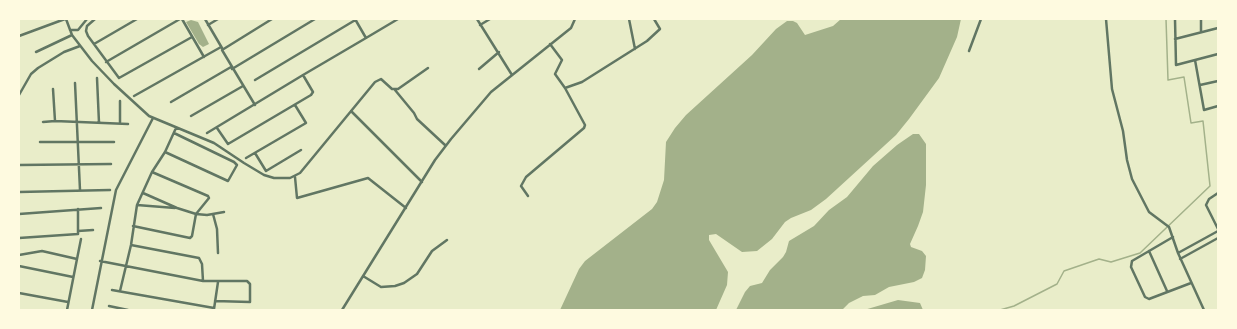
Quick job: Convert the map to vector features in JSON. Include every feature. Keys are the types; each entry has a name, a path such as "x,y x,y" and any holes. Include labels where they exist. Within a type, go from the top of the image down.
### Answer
{"street":[{"path":"19,36 65,19 72,35 80,46 114,84 140,109 153,118 222,147 264,175 274,178 295,177"},
{"path":"70,30 78,30 87,19"},
{"path":"95,19 88,26 86,31 116,76 122,78 192,37"},
{"path":"94,44 136,19"},
{"path":"106,62 181,19 204,56"},
{"path":"205,19 232,68 255,105"},
{"path":"208,24 218,19"},
{"path":"134,96 272,19"},
{"path":"171,102 315,19"},
{"path":"255,80 356,19 366,38"},
{"path":"207,133 398,19"},
{"path":"477,19 512,75"},
{"path":"480,25 490,19"},
{"path":"342,310 445,145 491,92 571,28 575,19"},
{"path":"629,19 635,49"},
{"path":"565,88 582,82 635,49 660,30 660,27 654,19"},
{"path":"968,51 981,19"},
{"path":"1106,19 1112,89 1123,130 1127,160 1139,196 1149,212 1169,228 1180,259 1204,310"},
{"path":"1175,19 1176,65 1218,54"},
{"path":"1201,19 1201,33"},
{"path":"1175,40 1218,28"},
{"path":"36,52 72,35"},
{"path":"528,196 521,186 526,177 584,128 585,124 565,88 555,74 562,60 550,44"},
{"path":"19,95 31,74 38,68 64,52 80,46"},
{"path":"479,69 498,52"},
{"path":"1195,60 1204,110 1218,106"},
{"path":"395,90 428,68"},
{"path":"217,128 228,144 295,105 313,93 303,75"},
{"path":"97,78 99,123"},
{"path":"406,208 368,178 297,198 295,177 378,80 383,81 395,90 414,113 417,119 445,145"},
{"path":"1200,85 1218,80"},
{"path":"76,83 78,123 77,164 80,190"},
{"path":"191,116 243,86"},
{"path":"53,89 55,121"},
{"path":"120,101 120,122"},
{"path":"246,158 306,122 295,105"},
{"path":"351,111 422,182"},
{"path":"92,310 100,261 116,190 153,118"},
{"path":"43,122 120,122 128,124"},
{"path":"120,291 131,245 137,205 152,172 166,152 176,128"},
{"path":"166,152 228,180 237,165 236,163 174,133"},
{"path":"40,142 114,142"},
{"path":"255,153 266,171 301,150"},
{"path":"19,165 112,164"},
{"path":"133,226 190,238 192,236 196,214 209,198 208,196 152,172"},
{"path":"19,192 110,190"},
{"path":"142,193 177,208 196,214 213,214 224,212"},
{"path":"1178,253 1218,230 1206,206 1208,199 1218,193"},
{"path":"137,205 177,208"},
{"path":"19,214 100,208"},
{"path":"19,238 78,234 78,209"},
{"path":"213,214 217,230 218,253"},
{"path":"78,231 93,230"},
{"path":"1173,237 1149,251 1131,264 1145,297 1149,299 1191,282"},
{"path":"1180,259 1218,238"},
{"path":"67,310 81,239"},
{"path":"363,276 381,287 395,286 404,283 418,274 432,251 447,240"},
{"path":"131,245 199,258 202,267 203,281"},
{"path":"19,255 42,251 77,259"},
{"path":"1149,251 1167,292"},
{"path":"100,261 203,281 248,281 250,284 251,301 216,301"},
{"path":"19,266 73,277"},
{"path":"112,290 214,309 218,282"},
{"path":"19,293 68,302"},
{"path":"109,306 117,309 128,310"}],"shaded area":[{"path":"841,19 961,19 957,37 939,78 896,135 826,199 811,210 785,222 772,239 757,251 742,252 716,234 709,235 709,240 728,272 727,285 716,310 560,310 579,269 585,261 652,209 657,202 664,180 666,142 686,115 752,55 776,29 787,21 797,23 805,35 833,26"},
{"path":"191,20 198,22 209,44 203,47 199,44 186,22"},
{"path":"913,134 919,134 926,144 926,185 923,212 910,244 911,247 922,251 926,256 925,270 922,278 914,282 889,287 875,295 863,296 849,303 842,310 736,310 745,292 750,286 762,283 770,270 783,257 789,241 814,226 829,210 847,197 873,166 897,145"},
{"path":"898,300 920,303 923,310 864,310"}],"waterway":[{"path":"1000,310 1014,306 1057,284 1064,271 1099,259 1111,262 1140,253 1210,186 1203,121 1191,123 1184,77 1168,80 1166,19"}]}
